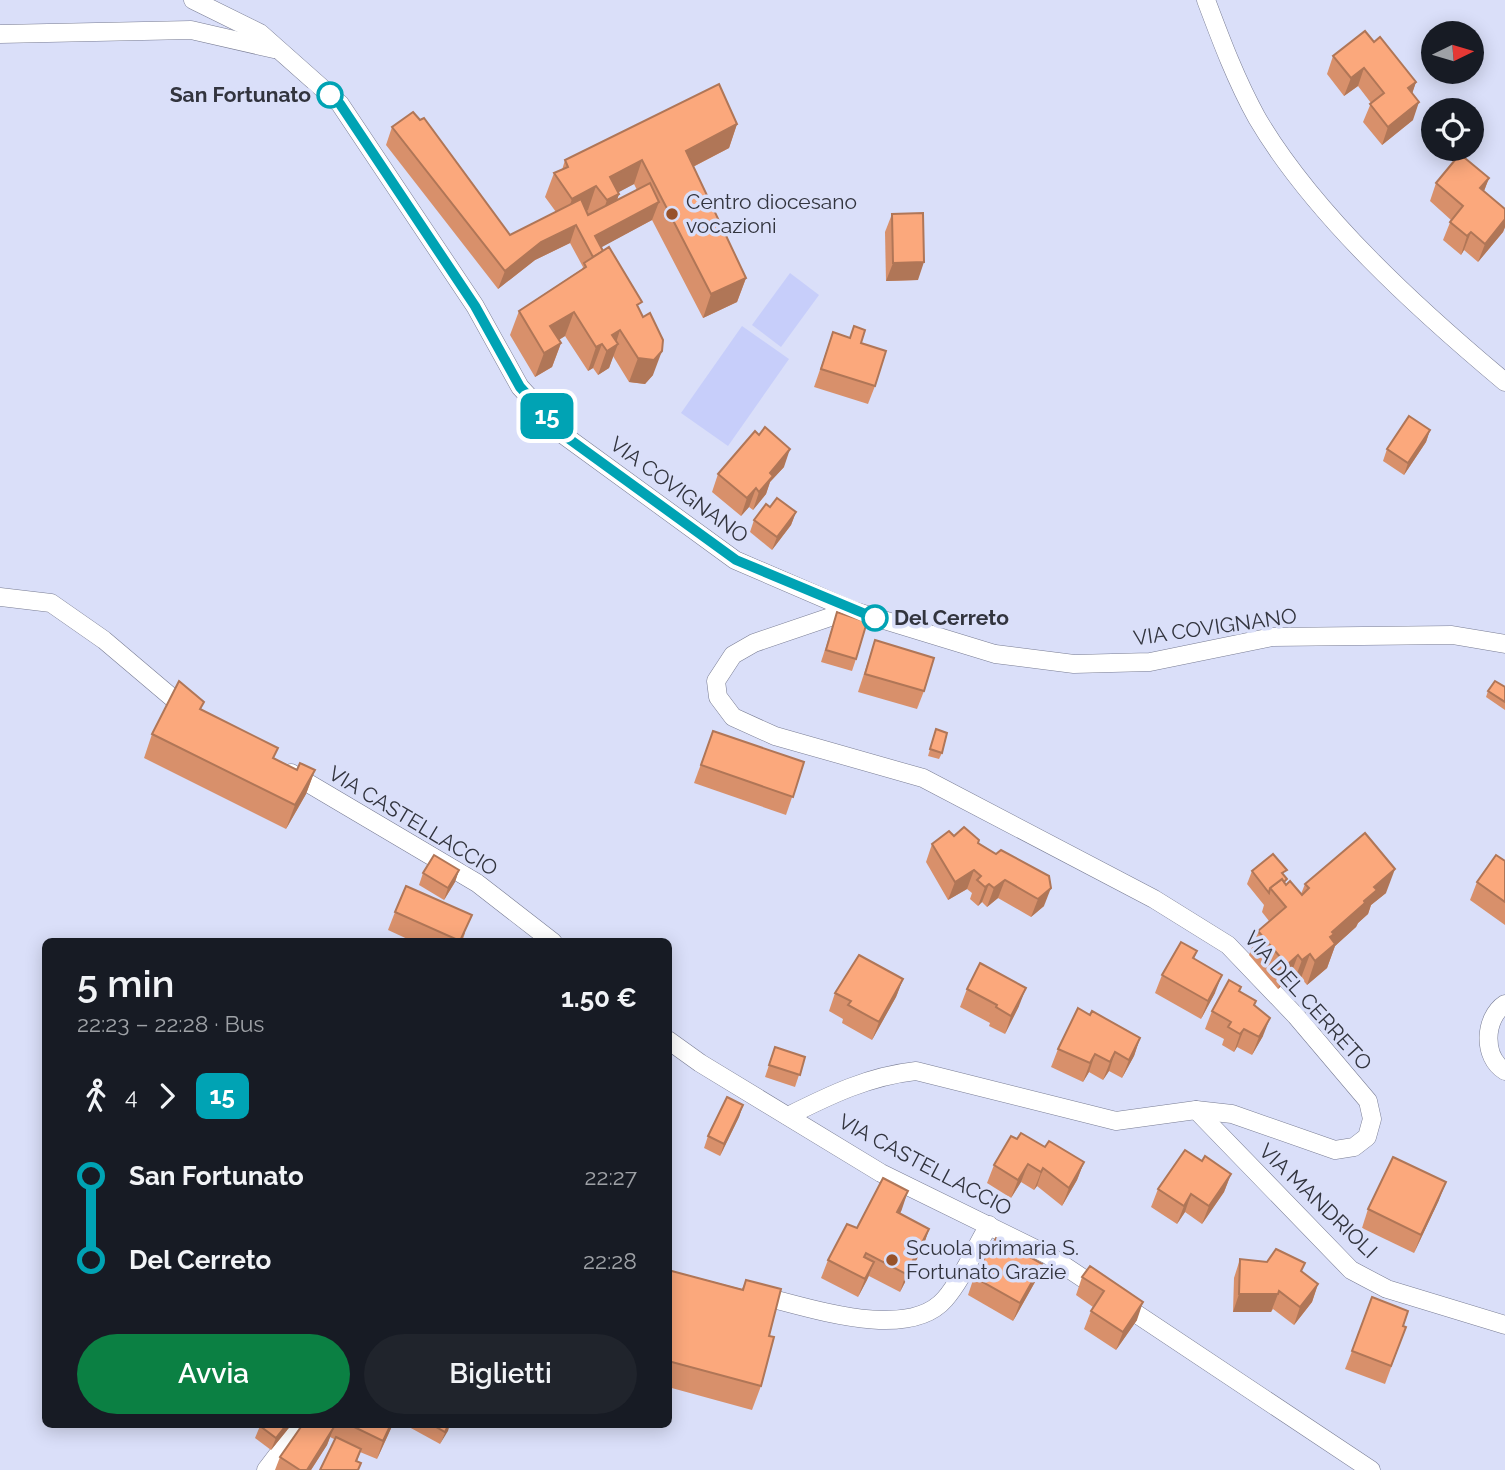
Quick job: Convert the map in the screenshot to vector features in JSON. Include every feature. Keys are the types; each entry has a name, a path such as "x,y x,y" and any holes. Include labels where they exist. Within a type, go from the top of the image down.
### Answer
{"street":[{"name":"VIA COVIGNANO","path":"193,0 260,33 340,104 475,306 520,387 565,436 736,560 851,610 995,654 1074,664 1150,662 1272,638 1452,635 1505,643"},
{"path":"1206,0 1228,59 1246,95 1287,161 1341,228 1397,285 1438,326 1505,382"},
{"path":"0,34 191,30 280,51"},
{"path":"0,597 51,603 104,640 202,720"},
{"name":"VIA DEL CERRETO","path":"788,1116 837,1091 887,1074 916,1071 1106,1120 1195,1110 1231,1114 1335,1150 1353,1147 1367,1136 1372,1119 1368,1101 1296,1017 1228,945 1154,899 923,778 775,736 733,717 718,697 716,681 733,655 754,643 851,610"},
{"name":"VIA CASTELLACCIO","path":"274,763 477,883 548,938"},
{"path":"1505,1004 1490,1024 1487,1036 1493,1055 1505,1071"},
{"name":"VIA CASTELLACCIO","path":"672,1043 700,1063 881,1173 1048,1255 1371,1470"},
{"name":"VIA MANDRIOLI","path":"1195,1110 1351,1270 1387,1289 1505,1325"},
{"path":"733,1289 850,1317 909,1320 930,1312 946,1298 989,1225"},
{"path":"267,1470 298,1428"}],"shaded area":[{"path":"790,273 819,295 781,347 752,325"},
{"path":"742,326 789,359 728,446 681,413"}],"building":[{"path":"1365,31 1374,42 1380,37 1416,82 1408,88 1419,102 1388,127 1370,104 1384,93 1364,68 1351,78 1333,56"},
{"path":"719,84 737,124 686,151 746,278 711,294 642,160 610,177 619,194 607,200 596,186 572,199 554,173 568,167 565,160"},
{"path":"413,112 420,120 424,118 510,235 581,199 588,215 650,183 659,202 595,236 603,251 593,257 576,225 541,242 505,271 392,127"},
{"path":"1454,161 1468,161 1489,178 1480,188 1505,209 1505,219 1485,244 1471,232 1467,236 1450,222 1463,206 1436,183"},
{"path":"923,213 924,262 893,263 892,214"},
{"path":"609,247 642,302 637,305 643,317 650,313 663,340 662,351 654,360 638,358 620,330 612,335 618,344 607,351 602,344 596,347 574,312 550,326 561,343 544,353 519,311 586,267 584,263"},
{"path":"854,326 865,330 861,343 886,351 875,386 821,369 833,332 850,338"},
{"path":"1409,416 1430,430 1408,463 1387,449"},
{"path":"765,427 790,449 770,473 773,476 759,492 756,488 747,498 718,474 755,431 759,435"},
{"path":"777,498 796,512 777,537 754,520 766,504 770,507"},
{"path":"837,612 867,622 856,659 826,650"},
{"path":"875,640 934,658 924,691 865,674"},
{"path":"179,681 204,702 200,709 278,748 273,758 297,770 300,763 315,770 295,805 152,734"},
{"path":"1495,681 1505,687 1505,702 1488,691"},
{"path":"936,729 947,733 942,753 930,749"},
{"path":"713,731 804,762 793,797 701,765"},
{"path":"964,827 979,840 978,843 996,854 1001,850 1049,876 1051,888 1038,899 1005,880 994,888 989,884 985,887 977,880 981,876 974,870 955,882 932,844 949,831 954,836"},
{"path":"1365,833 1395,869 1374,887 1377,890 1365,903 1332,932 1334,934 1330,937 1335,944 1315,961 1310,954 1302,960 1298,955 1287,965 1258,931 1286,907 1270,888 1282,879 1286,885 1290,881 1302,895 1309,888 1305,884"},
{"path":"1273,854 1287,870 1282,873 1287,879 1284,882 1282,879 1270,888 1269,893 1252,871"},
{"path":"434,855 459,870 448,888 423,873"},
{"path":"1496,855 1505,861 1505,902 1477,882"},
{"path":"406,886 472,915 461,938 453,938 395,912"},
{"path":"1181,942 1197,951 1193,958 1222,975 1208,1001 1162,975"},
{"path":"859,955 903,979 879,1022 848,1005 851,1001 835,993"},
{"path":"980,963 1026,988 1011,1016 967,989"},
{"path":"1229,980 1241,987 1239,991 1256,1001 1254,1005 1270,1018 1259,1037 1244,1029 1240,1034 1228,1027 1231,1022 1212,1011"},
{"path":"1078,1008 1090,1015 1092,1011 1140,1038 1129,1060 1115,1052 1110,1062 1095,1054 1090,1063 1058,1049"},
{"path":"775,1047 805,1057 800,1075 769,1065"},
{"path":"727,1097 743,1105 724,1144 708,1136"},
{"path":"1021,1133 1045,1147 1049,1141 1084,1162 1069,1188 1043,1168 1041,1172 1028,1164 1018,1180 994,1165 1011,1136 1017,1139"},
{"path":"1185,1150 1202,1161 1205,1156 1231,1174 1209,1206 1191,1194 1184,1206 1158,1189"},
{"path":"1393,1157 1446,1182 1421,1235 1368,1209"},
{"path":"883,1178 908,1191 897,1212 929,1229 906,1274 866,1253 864,1257 874,1262 865,1279 828,1260 847,1224 857,1228"},
{"path":"996,1238 1042,1264 1020,1303 974,1277"},
{"path":"1276,1249 1305,1263 1301,1271 1318,1284 1300,1307 1279,1291 1278,1294 1239,1294 1240,1259 1267,1262"},
{"path":"1090,1266 1143,1302 1123,1332 1091,1311 1104,1291 1082,1277"},
{"path":"672,1271 743,1290 746,1280 781,1289 769,1336 774,1337 761,1386 672,1362"},
{"path":"1372,1297 1408,1311 1403,1326 1406,1327 1391,1366 1352,1351"},
{"path":"263,1428 284,1428 276,1438"},
{"path":"300,1428 333,1428 307,1470 300,1470 280,1457"},
{"path":"356,1428 389,1428 383,1441"},
{"path":"336,1437 361,1449 356,1461 361,1463 358,1470 320,1470"}],"bus line":[{"name":"15","path":"330,95 340,104 475,306 520,387 565,436 736,560 875,618"}],"place":[{"name":"San Fortunato","path":"330,95"},
{"name":"Centro diocesano vocazioni","path":"672,214"},
{"name":"Del Cerreto","path":"875,618"},
{"name":"Scuola primaria S. Fortunato Grazie","path":"892,1260"}]}
